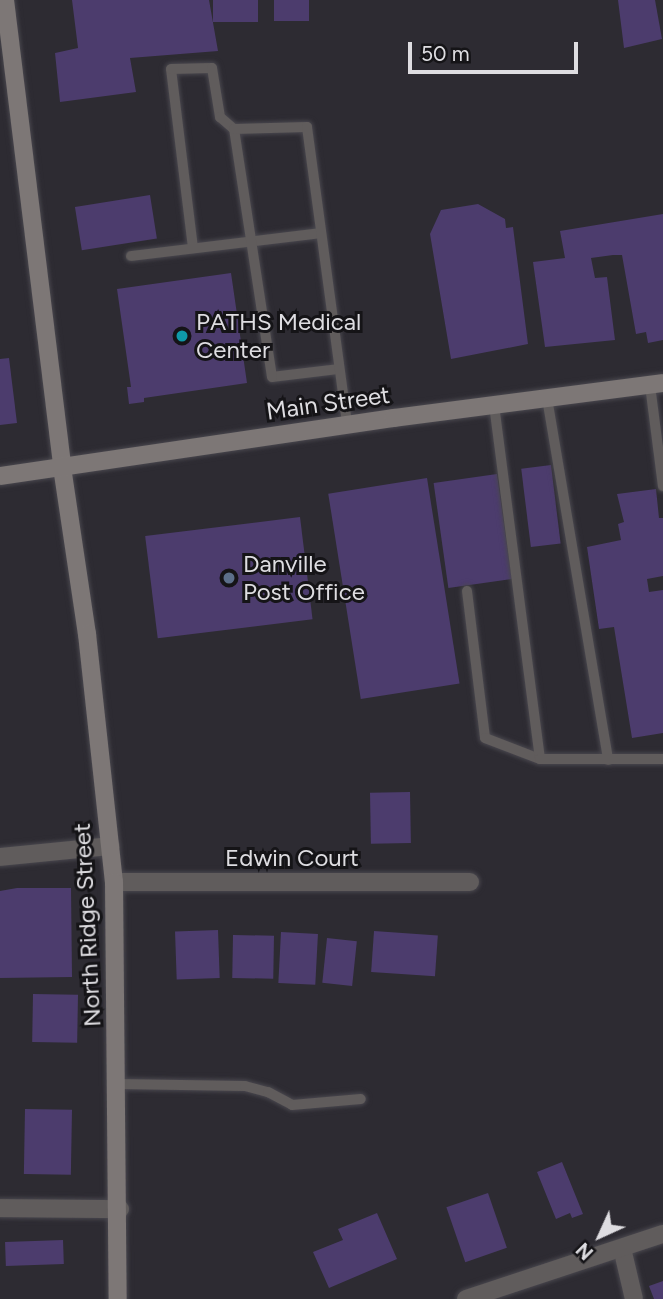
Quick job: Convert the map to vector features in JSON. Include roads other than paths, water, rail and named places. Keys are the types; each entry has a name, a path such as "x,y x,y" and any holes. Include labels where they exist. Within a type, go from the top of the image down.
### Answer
{"main road":[{"name":"North Ridge Street","path":"5,0 62,467 87,634 114,882 120,1209 118,1299"},
{"name":"Main Street","path":"0,476 347,424 656,384"}],"street":[{"path":"0,857 110,846"},
{"name":"Edwin Court","path":"114,882 470,882"},
{"path":"0,1208 120,1209"},
{"path":"467,1299 663,1234"},
{"path":"622,1248 634,1299"}],"lane":[{"path":"193,248 171,69 212,68 220,117 234,129 272,377 339,369"},
{"path":"234,129 307,127 347,424"},
{"path":"131,256 321,233"},
{"path":"656,384 663,486"},
{"path":"547,398 608,760"},
{"path":"494,405 540,759"},
{"path":"467,591 485,738 540,759 663,759"},
{"path":"117,1084 245,1086 268,1092 292,1105 361,1099"}],"place":[{"name":"PATHS Medical Center","path":"182,336"},
{"name":"Danville Post Office","path":"229,578"}]}
